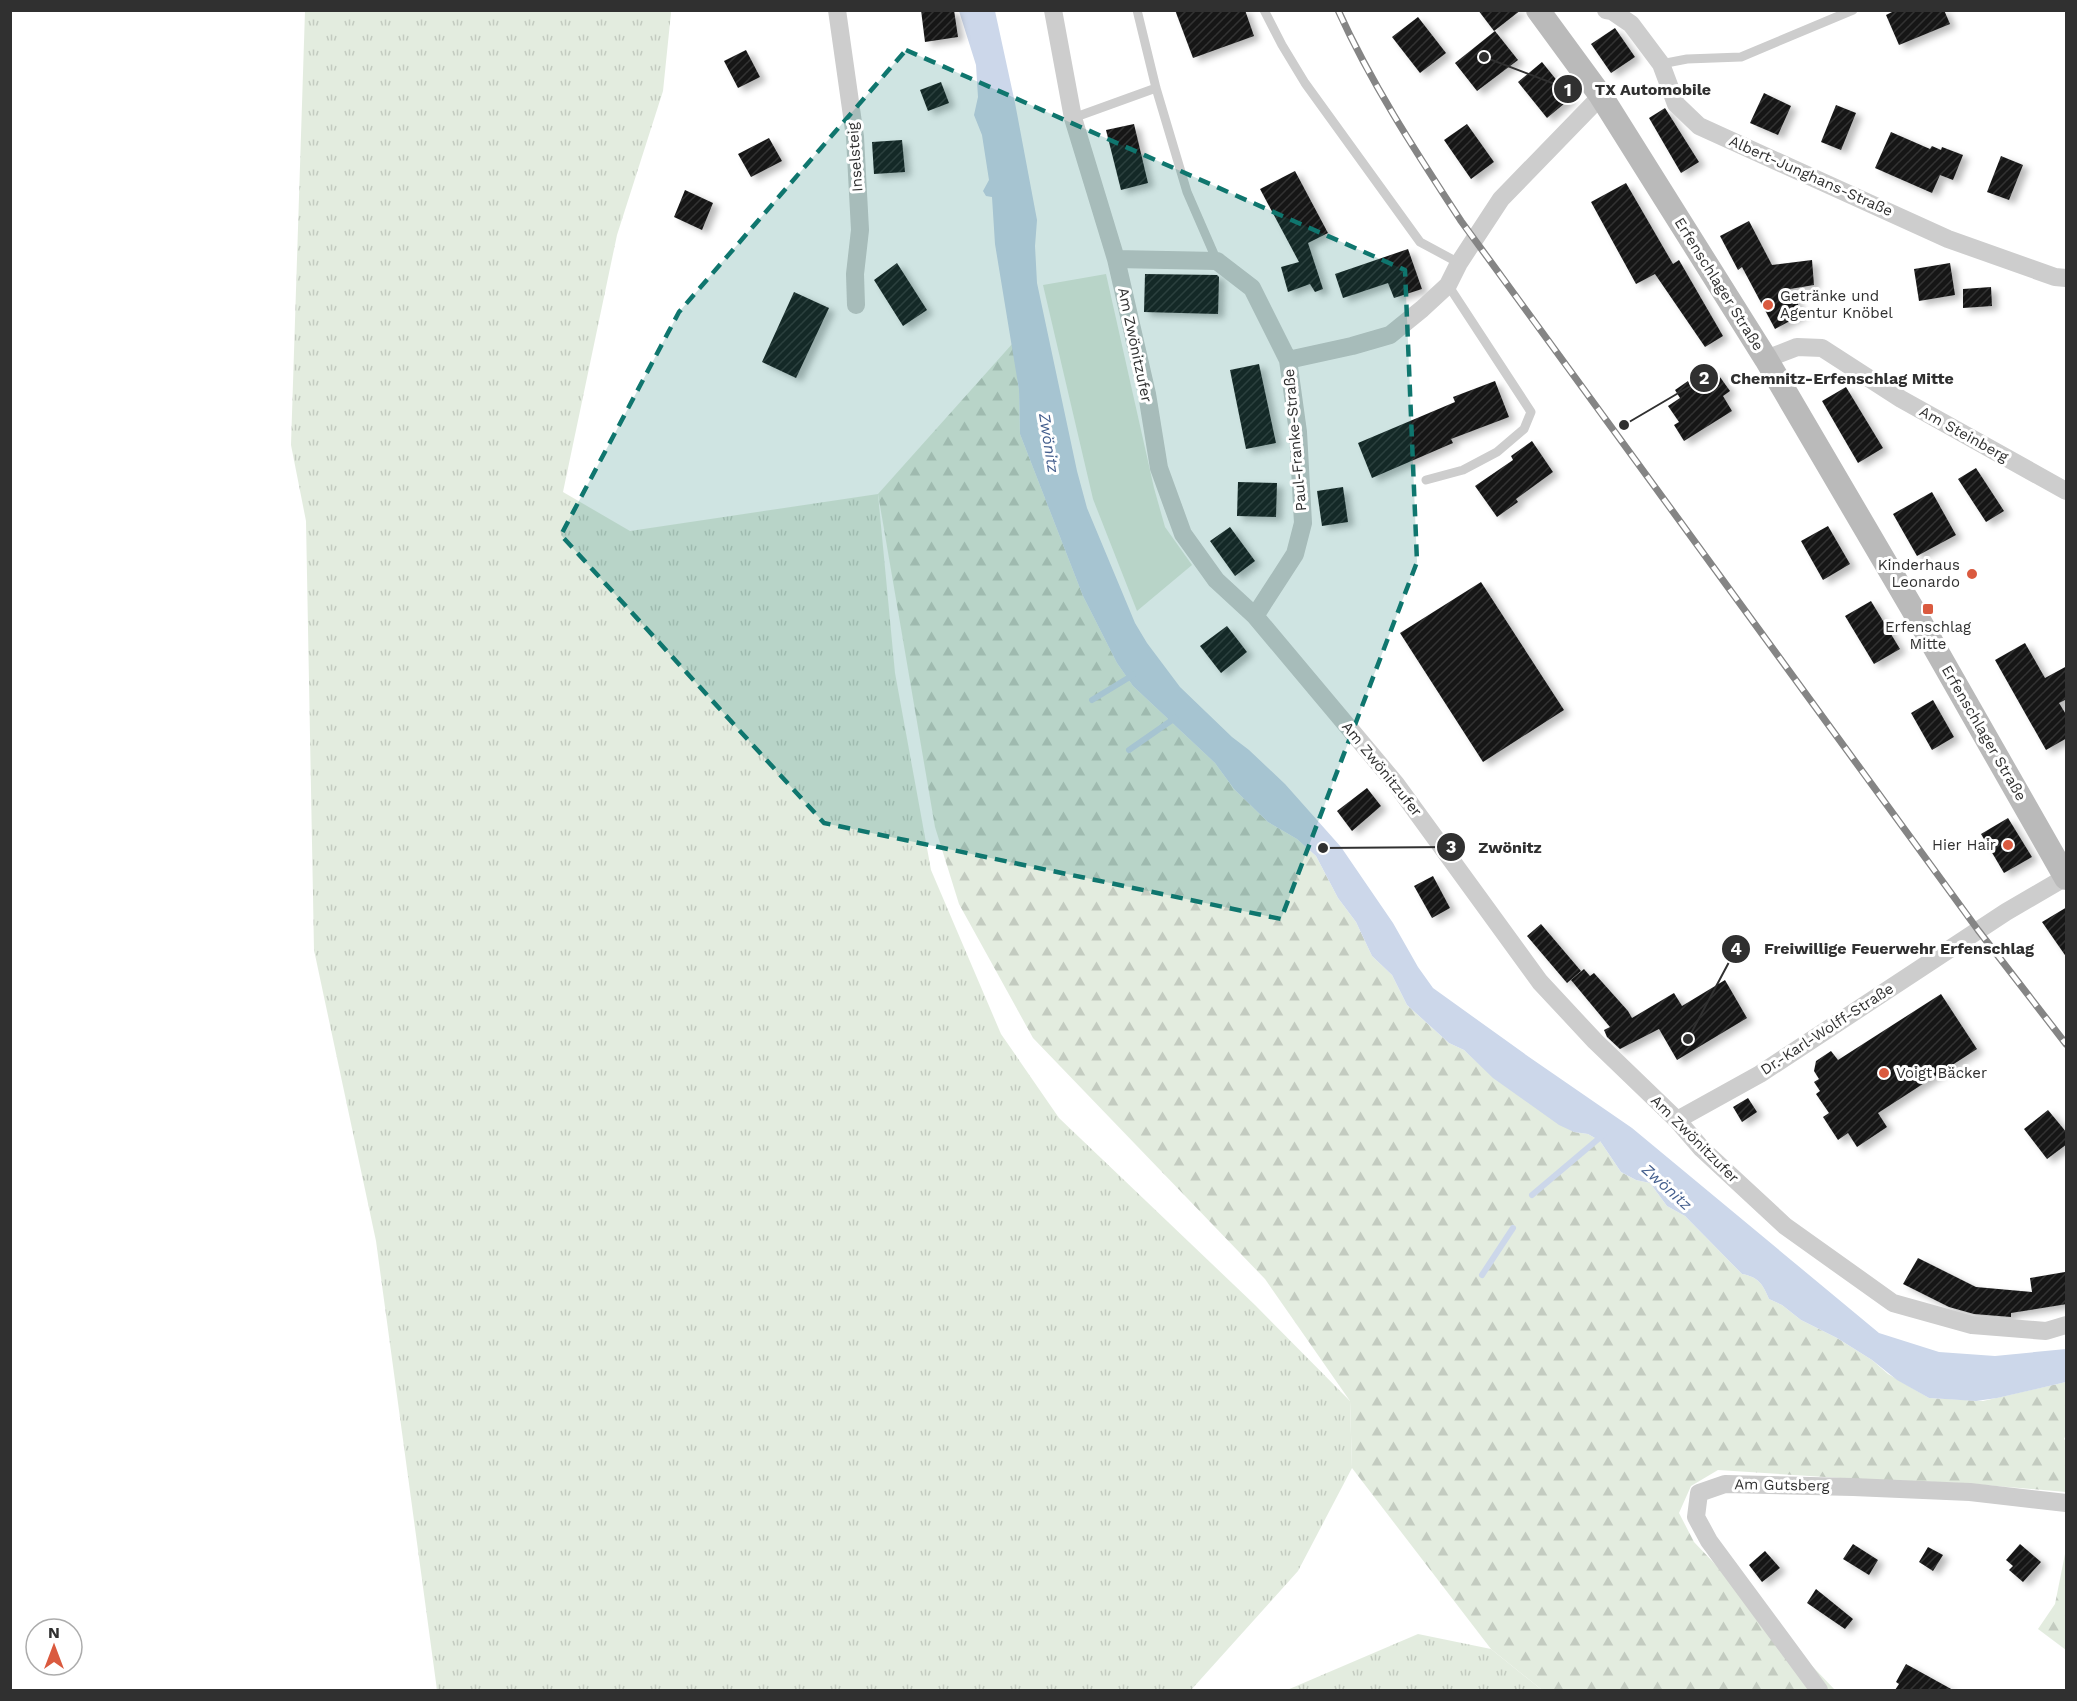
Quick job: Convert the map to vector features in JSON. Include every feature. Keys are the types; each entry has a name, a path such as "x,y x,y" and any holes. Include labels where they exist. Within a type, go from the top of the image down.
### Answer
{"main road":[{"name":"Erfenschlager Straße","path":"1542,11 1601,96 1766,358 2066,877"}],"street":[{"name":"Inselsteig","path":"837,10 855,137 860,230 855,274 856,305"},
{"name":"Am Zwönitzufer","path":"1053,10 1073,118 1116,259 1147,394 1159,468 1183,534 1216,580 1255,616 1396,784 1540,982 1595,1041 1677,1120 1702,1149 1785,1226 1893,1303 1972,1325 2046,1331 2067,1324"},
{"name":"Albert-Junghans-Straße","path":"1606,10 1612,11 1631,24 1661,64 1676,104 1699,126 1948,239 2055,277 2067,278"},
{"name":"Paul-Franke-Straße","path":"1288,360 1390,335 1422,309 1448,285 1459,263 1500,199 1601,96"},
{"path":"1116,259 1218,261"},
{"name":"Paul-Franke-Straße","path":"1218,261 1252,288 1288,360 1298,432 1303,523 1295,554 1255,616"},
{"name":"Am Steinberg","path":"1766,358 1797,347 1822,348 1901,399 2067,491"},
{"name":"Dr.-Karl-Wolff-Straße","path":"1677,1120 1760,1074 2006,912 2066,877"},
{"name":"Am Gutsberg","path":"1819,1690 1709,1541 1696,1517 1699,1493 1725,1484 1853,1487 1970,1492 2067,1503"}],"lane":[{"path":"1137,10 1156,88 1187,192 1218,261"},
{"path":"1264,10 1305,82 1420,242 1459,263"},
{"path":"1661,64 1687,59 1741,57 1853,10"},
{"path":"1073,118 1156,88"},
{"path":"1426,480 1463,470 1497,452 1524,429 1531,412 1448,285"}],"highlighted area":[{"path":"906,50 1405,270 1417,562 1281,919 824,823 561,535 679,312"}],"green space":[{"path":"670,10 663,91 617,235 563,492 630,531 878,494 895,673 931,870 1001,1034 1059,1118 1255,1305 1350,1401 1352,1468 1298,1571 1191,1690 437,1690 376,1241 314,950 306,521 291,445 305,11"},
{"path":"1106,274 1154,488 1165,527 1192,565 1137,611 1093,499 1043,285"},
{"path":"1013,343 1019,390 1020,434 1083,596 1117,663 1133,686 1215,763 1234,789 1268,822 1297,839 1316,856 1338,898 1356,922 1372,956 1392,975 1407,1005 1449,1043 1464,1050 1479,1064 1574,1132 1588,1134 1600,1141 1621,1172 1636,1180 1650,1183 1667,1206 1685,1216 1742,1274 1759,1282 1769,1299 1782,1305 1801,1320 1837,1338 1872,1360 1888,1374 1929,1398 1983,1401 2066,1382 2066,1435 2064,1439 2066,1441 2066,1492 1961,1483 1718,1470 1691,1486 1679,1513 1694,1542 1835,1690 1542,1690 1491,1649 1352,1468 1350,1401 1265,1279 1033,1038 959,904 935,827 878,494"},
{"path":"2066,1549 2066,1650 2038,1629 2055,1604"},
{"path":"1418,1634 1491,1649 1542,1690 1287,1690"}],"water":[{"path":"959,11 995,11 1037,220 1035,246 1037,283 1087,508 1135,623 1180,687 1285,784 1341,847 1393,923 1433,988 1632,1128 1879,1333 1939,1352 1995,1356 2066,1349 2066,1382 1976,1401 1929,1398 1897,1380 1872,1360 1837,1338 1801,1320 1782,1305 1769,1299 1759,1282 1742,1274 1685,1216 1667,1206 1650,1183 1636,1180 1621,1172 1600,1141 1588,1134 1574,1132 1559,1125 1493,1078 1464,1050 1449,1043 1407,1005 1392,975 1372,956 1356,922 1338,898 1316,856 1297,839 1268,822 1234,789 1215,763 1133,686 1117,663 1083,596 1020,434 1019,390 995,244 992,197 986,196 983,191 989,180 982,135 974,115 978,97 976,65"}],"building":[{"path":"921,10 954,10 958,37 925,42"},
{"path":"1175,10 1245,10 1254,36 1193,58"},
{"path":"1478,10 1521,10 1494,31"},
{"path":"1896,10 1944,10 1950,24 1899,45 1886,15"},
{"path":"1418,17 1446,53 1420,73 1392,37"},
{"path":"1615,28 1635,57 1611,73 1591,44"},
{"path":"1495,31 1518,60 1477,91 1455,63"},
{"path":"746,50 760,77 738,88 724,61"},
{"path":"1542,62 1571,98 1547,118 1518,82"},
{"path":"941,82 949,103 928,111 920,90"},
{"path":"1764,93 1791,106 1778,135 1750,123"},
{"path":"1836,105 1856,113 1841,150 1821,142"},
{"path":"1665,108 1699,162 1681,173 1649,118"},
{"path":"1134,124 1148,183 1121,190 1106,130"},
{"path":"1467,124 1494,162 1471,179 1444,140"},
{"path":"1891,132 1930,149 1932,146 1941,150 1942,147 1963,155 1953,180 1940,175 1932,193 1875,168"},
{"path":"769,138 782,161 751,177 738,154"},
{"path":"902,140 905,172 874,174 872,142"},
{"path":"2001,156 2023,165 2009,200 1987,192"},
{"path":"1295,171 1328,233 1308,243 1323,289 1315,292 1310,284 1288,292 1281,267 1299,262 1260,189"},
{"path":"1626,183 1673,264 1679,260 1723,336 1705,347 1655,274 1636,284 1591,202"},
{"path":"685,190 713,203 702,230 674,217"},
{"path":"1749,221 1772,265 1812,260 1814,285 1790,289 1803,314 1775,329 1742,267 1738,270 1720,236"},
{"path":"1408,249 1422,289 1394,298 1388,283 1343,298 1335,274"},
{"path":"897,263 927,310 903,326 874,280"},
{"path":"1950,263 1955,295 1919,301 1914,269"},
{"path":"1145,274 1217,275 1219,277 1218,314 1144,312"},
{"path":"1991,287 1992,306 1963,308 1963,289"},
{"path":"794,292 829,308 796,378 762,362"},
{"path":"1259,364 1276,443 1246,449 1230,370"},
{"path":"1715,370 1730,391 1723,396 1732,411 1684,441 1674,425 1679,422 1668,406 1680,398 1675,390 1688,381 1691,385"},
{"path":"1495,381 1509,417 1451,439 1453,443 1372,478 1358,443 1455,402 1453,397"},
{"path":"1846,387 1883,448 1858,463 1822,401"},
{"path":"1532,441 1553,472 1516,499 1518,502 1497,517 1475,486 1513,460 1511,456"},
{"path":"1976,468 2004,511 1986,522 1958,479"},
{"path":"1238,482 1277,483 1276,517 1237,516"},
{"path":"1343,487 1348,522 1322,526 1317,491"},
{"path":"1932,492 1956,535 1917,556 1893,514"},
{"path":"1828,526 1850,564 1823,580 1801,541"},
{"path":"1230,527 1255,561 1235,576 1210,541"},
{"path":"1481,582 1564,710 1483,762 1400,633"},
{"path":"1871,601 1900,649 1874,664 1845,616"},
{"path":"1227,626 1247,652 1221,673 1200,646"},
{"path":"2025,643 2045,678 2067,666 2067,699 2059,703 2067,716 2067,738 2046,750 1995,660"},
{"path":"1933,700 1954,737 1932,750 1911,713"},
{"path":"1367,788 1381,806 1352,831 1337,811"},
{"path":"2008,818 2032,857 2004,873 1981,834"},
{"path":"1433,876 1450,908 1432,918 1414,886"},
{"path":"2067,907 2067,958 2042,922"},
{"path":"1541,924 1581,971 1567,983 1527,936"},
{"path":"1584,969 1590,976 1594,973 1632,1018 1674,993 1682,1006 1725,980 1747,1018 1677,1060 1659,1029 1620,1049 1607,1037 1604,1030 1610,1027 1571,980"},
{"name":"Voigt Bäcker","path":"1941,994 1977,1049 1878,1113 1887,1127 1857,1147 1848,1133 1838,1140 1823,1117 1829,1113 1816,1094 1820,1091 1814,1082 1819,1079 1814,1071 1816,1061 1831,1051 1838,1060"},
{"path":"1748,1098 1757,1112 1742,1122 1733,1107"},
{"path":"2048,1110 2067,1133 2067,1144 2047,1159 2024,1129"},
{"path":"1918,1258 1976,1287 2032,1292 2030,1278 2065,1272 2067,1304 2011,1313 2011,1317 1974,1314 1949,1307 1903,1284"},
{"path":"1853,1544 1878,1560 1869,1575 1843,1559"},
{"path":"2020,1544 2041,1562 2023,1582 2009,1570 2013,1566 2006,1560"},
{"path":"1928,1547 1943,1555 1933,1571 1919,1562"},
{"path":"1765,1551 1780,1568 1762,1582 1749,1565"},
{"path":"1816,1589 1853,1619 1845,1629 1807,1603"},
{"path":"1906,1664 1953,1690 1895,1690 1899,1684 1896,1682"}],"waterway":[{"path":"1092,700 1133,675"},
{"path":"1129,750 1175,718"},
{"path":"1532,1195 1603,1135"},
{"path":"1482,1275 1513,1228"}],"railway":[{"path":"1338,10 1380,92 1461,221 1978,930 2066,1044"}],"place":[{"name":"TX Automobile","path":"1484,57"},
{"name":"Getränke und Agentur Knöbel","path":"1768,305"},
{"name":"Chemnitz-Erfenschlag Mitte","path":"1624,425"},
{"name":"Kinderhaus Leonardo","path":"1972,574"},
{"name":"Erfenschlag Mitte","path":"1928,609"},
{"name":"Hier Hair","path":"2008,845"},
{"name":"Zwönitz","path":"1323,848"},
{"name":"Freiwillige Feuerwehr Erfenschlag","path":"1688,1039"},
{"name":"Voigt Bäcker","path":"1884,1073"}]}
